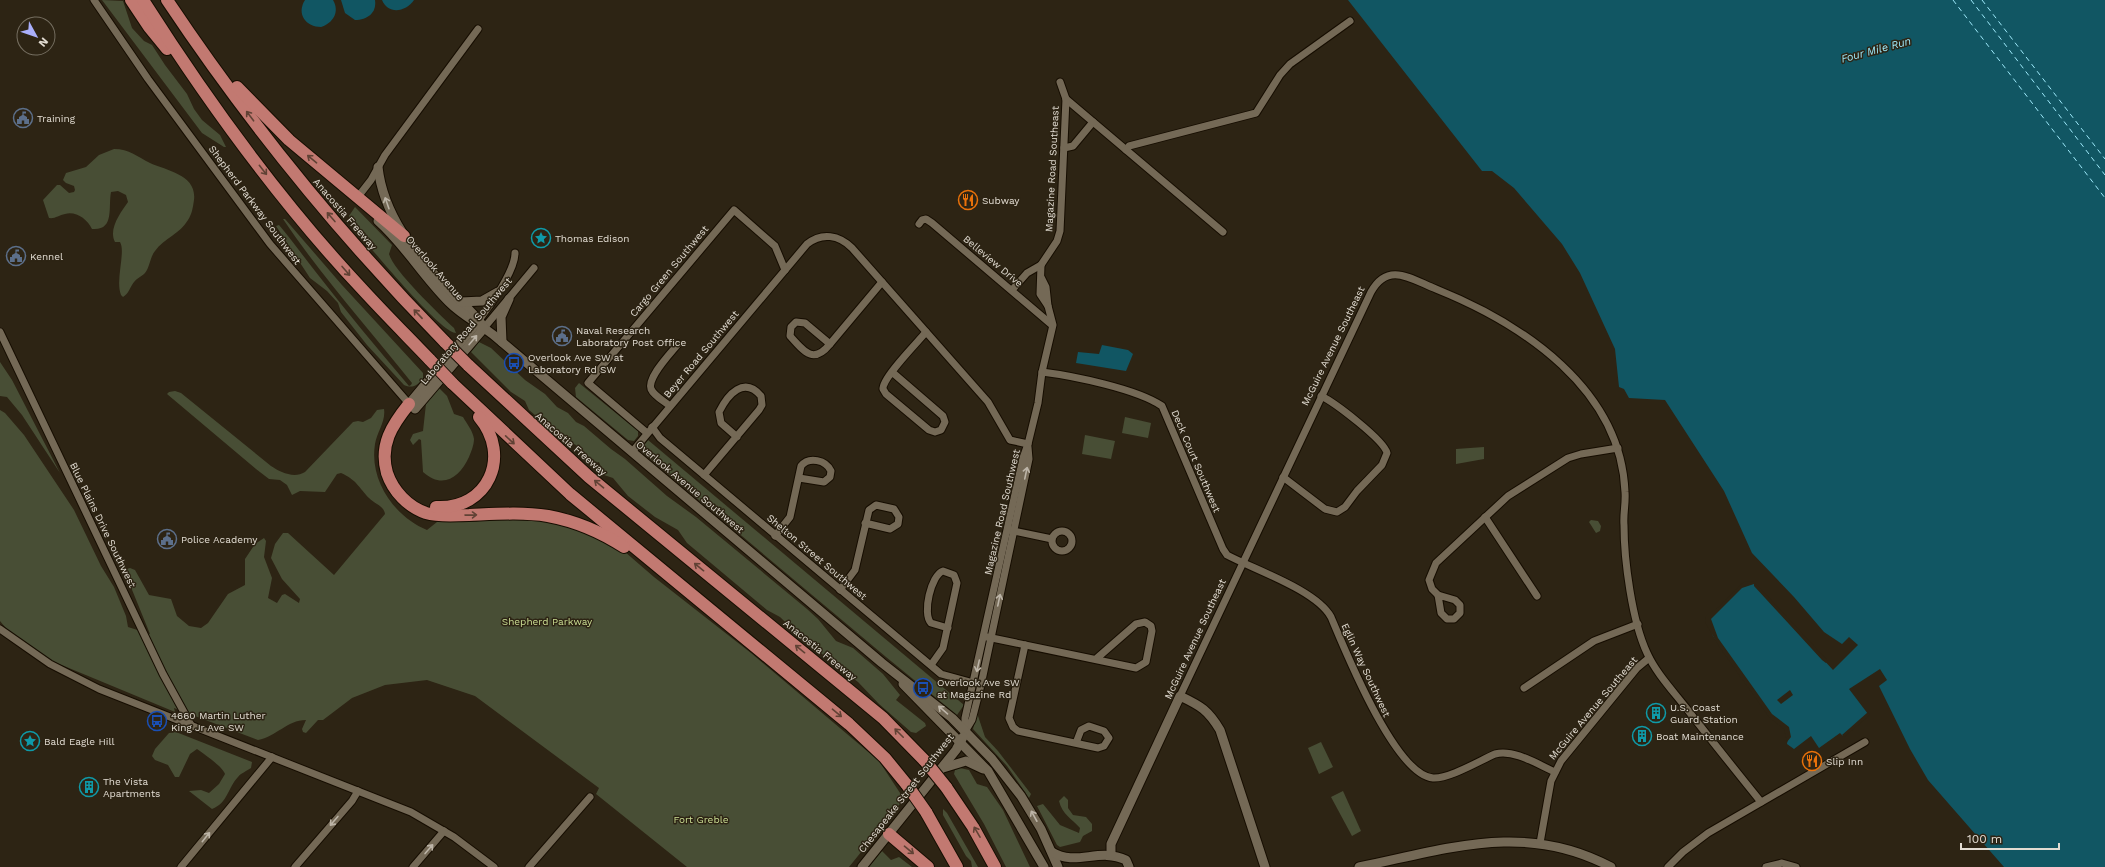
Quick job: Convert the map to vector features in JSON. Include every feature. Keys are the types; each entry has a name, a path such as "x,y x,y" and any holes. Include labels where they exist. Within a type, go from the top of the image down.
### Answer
{"highway":[{"path":"131,0 186,77 215,105"},
{"path":"143,0 215,105 286,199 363,290 428,362 570,494 858,732 885,758 907,785 926,812 957,867"},
{"name":"Anacostia Freeway","path":"168,0 227,86 300,180 377,270 445,342 589,477 883,718 925,761 946,787 973,827 995,867"},
{"path":"174,0 215,60 249,101 289,140 404,236"},
{"path":"412,407 392,446 393,469 402,486 416,499 436,507 455,506 474,497 481,490 490,476 494,460 493,444 483,422 451,385"},
{"path":"412,407 391,429 386,442 384,457 392,484 400,495 411,505 433,514 535,515 558,518 586,527 626,548 698,606 737,631"},
{"path":"889,834 928,867"}],"street":[{"name":"Shepherd Parkway Southwest","path":"94,0 148,79 270,244 412,407"},
{"path":"1126,150 1129,146 1256,113 1280,75 1290,64 1350,21"},
{"path":"357,198 478,29"},
{"name":"Magazine Road Southeast","path":"1041,265 1057,241 1060,230 1066,99 1060,82"},
{"path":"1066,99 1223,232"},
{"path":"1064,148 1073,146 1093,122"},
{"name":"Overlook Avenue","path":"378,167 390,210 404,236 441,282 480,324"},
{"name":"Overlook Avenue","path":"357,198 363,208 398,241 439,292 462,314 480,324"},
{"name":"Cargo Green Southwest","path":"647,433 588,383 734,210 775,246 785,270"},
{"name":"Belleview Drive","path":"919,224 922,220 926,219 932,223 1052,325"},
{"name":"Beyer Road Southwest","path":"632,452 810,241 819,237 833,237 849,245 988,402 1010,440 1028,444"},
{"name":"Laboratory Road Southwest","path":"480,324 513,265 515,253"},
{"path":"1012,290 1027,273 1041,265 1040,294 1048,306 1052,325 1042,372 1038,403 1028,444"},
{"name":"Laboratory Road Southwest","path":"412,407 480,324 509,299 523,278 534,268"},
{"name":"McGuire Avenue Southeast","path":"1111,855 1111,844 1321,396 1375,285 1384,276 1397,274 1476,306 1512,327 1542,348 1589,394 1605,418 1618,448 1622,463 1625,494 1625,553 1641,638 1650,658 1661,676 1761,802"},
{"path":"830,344 802,322 796,322 789,331 792,339 811,355 820,355 830,344 882,282"},
{"path":"461,302 482,301 498,292"},
{"path":"502,342 501,317 509,299"},
{"name":"Overlook Avenue Southwest","path":"480,324 882,662 934,702 996,763 1018,791 1034,816 1058,867"},
{"name":"Blue Plains Drive Southwest","path":"0,332 163,674 190,725"},
{"path":"892,372 943,416 945,422 941,430 935,432 929,430 886,394 883,386 892,372 926,332"},
{"path":"670,406 651,390 650,383 653,375 678,344"},
{"name":"Deck Court Southwest","path":"1042,372 1076,378 1133,393 1150,398 1162,406 1223,549 1227,555 1243,564"},
{"path":"704,476 737,437 762,405 761,396 748,386 742,386 736,390 719,412 721,423 737,437"},
{"path":"1283,477 1325,509 1337,512 1345,507 1356,491 1384,462 1387,453 1382,444 1335,403 1321,396"},
{"name":"Shelton Street Southwest","path":"652,427 657,435 704,476 930,665 945,676 977,684"},
{"name":"Magazine Road Southwest","path":"965,732 972,720 977,684 1010,530 1029,459 1028,444"},
{"path":"1438,595 1432,589 1430,583 1430,575 1434,565 1517,489 1568,458 1581,454 1618,448"},
{"path":"775,536 790,517 799,478 803,464 810,460 825,463 831,471 830,477 824,482 799,478"},
{"path":"840,590 854,572 865,523 869,510 876,505 894,509 899,517 898,524 890,529 865,523"},
{"path":"1485,517 1537,596"},
{"path":"1010,530 1052,539"},
{"name":"Eglin Way Southwest","path":"1243,564 1309,595 1324,607 1331,617 1375,715 1411,766 1419,773 1429,778 1440,778 1495,754 1502,753 1513,754 1555,772"},
{"path":"930,665 942,652 948,628 957,583 954,575 943,571 938,573 934,579 927,615 932,624 948,628"},
{"path":"988,637 1136,668 1142,666 1146,662 1152,631 1151,626 1145,622 1136,624 1096,659"},
{"path":"1524,688 1594,641 1638,624"},
{"path":"0,629 37,656 75,678 110,694 405,810 444,831 494,867"},
{"path":"1025,645 1010,718 1011,723 1018,731 1076,743"},
{"name":"McGuire Avenue Southeast","path":"1540,843 1551,781 1561,761 1637,668 1650,658"},
{"name":"Overlook Avenue Southwest","path":"882,662 961,742 992,777 1036,857 1044,867"},
{"path":"1180,696 1201,706 1211,715 1220,730 1265,867"},
{"name":"Chesapeake Street Southwest","path":"862,867 961,742 965,732"},
{"path":"1668,867 1701,838 1865,742"},
{"path":"181,867 272,757"},
{"path":"941,768 966,762 979,766 992,777"},
{"path":"295,867 352,801 358,791"},
{"path":"529,867 590,797"},
{"path":"413,867 444,831"},
{"path":"1359,867 1483,843 1508,841 1540,843 1579,852 1611,867"},
{"path":"1051,851 1065,860 1081,863 1111,855 1126,860 1129,867"},
{"path":"1766,867 1782,863 1796,867"}],"green space":[{"path":"102,0 123,1 132,28 144,41 152,45 187,94 194,109 202,120 220,135 226,147 202,133"},
{"path":"114,149 129,152 150,163 180,175 191,185 194,192 193,208 185,225 153,253 145,273 133,283 123,297 119,289 122,247 120,242 115,242 113,232 116,221 128,202 126,195 118,191 111,192 109,217 104,226 99,229 92,229 84,219 69,213 49,218 43,200 57,185 60,185 69,193 74,192 74,186 63,180 66,173 86,167 99,155"},
{"path":"355,207 392,245 389,254 392,261 418,292 454,328 456,333 435,319 352,226 349,216"},
{"path":"283,219 285,219 342,285 423,373 423,378 419,383 410,387 404,385 367,345 341,312 338,303 327,291 310,278 276,226 279,225 361,329 409,386 411,385 412,383 314,262"},
{"path":"479,342 491,348 525,380 545,394 557,407 568,413 576,422 584,426 625,459 667,496 696,517 807,609 818,619 836,641 853,648 883,674 900,695 896,700 925,723 926,726 916,733 911,732 879,704 858,682 804,640 780,617 767,610 687,543 678,530 655,517 628,496 613,478 604,475 599,462 592,464 589,457 581,454 576,445 565,440 529,410 525,401 511,392 471,352"},
{"path":"0,362 12,380 60,473 22,415 7,397 0,396"},
{"path":"579,383 638,431 638,436 634,441 628,440 576,397 575,388"},
{"path":"439,388 447,396 454,414 463,417 471,430 474,439 469,457 461,470 450,479 444,480 437,480 423,472 421,440 419,439 413,445 410,440 413,434 423,431 426,404"},
{"name":"Shepherd Parkway","path":"175,391 181,393 271,466 292,475 305,472 353,422 363,422 371,418 377,410 384,409 383,422 375,444 374,458 380,484 395,507 415,524 427,530 447,514 567,513 595,526 654,577 751,653 879,761 904,799 849,867 687,867 596,794 599,788 475,696 427,680 385,685 352,698 323,720 318,720 306,733 303,732 302,729 306,720 293,723 270,736 258,740 174,708 175,712 23,649 0,621 0,410 5,413 24,435 74,510 101,566 114,587 126,616 128,627 150,634 126,575 127,569 130,568 135,570 149,595 171,599 177,616 189,626 201,628 208,623 228,594 245,585 245,559 255,544 264,538 266,541 264,557 272,578 268,598 277,603 282,595 285,594 299,603 300,599 282,579 271,558 275,544 283,533 288,533 334,575 385,514 381,507 369,498 354,481 341,473 337,474 325,492 300,491 292,495 287,485 280,480 269,479 167,394"},
{"path":"1125,417 1151,423 1148,438 1122,433"},
{"path":"1085,435 1115,441 1111,459 1082,454"},
{"path":"648,440 964,705 957,715 643,453 642,448"},
{"path":"1484,447 1484,459 1456,464 1456,449"},
{"path":"1591,520 1598,521 1601,526 1600,531 1596,533 1589,522"},
{"path":"977,713 985,737 998,751 1031,794 1029,798 1007,766 973,729"},
{"path":"176,732 252,762 251,768 238,777 225,799 212,809 189,791 201,790 209,793 219,784 225,774 221,768 197,749 190,754 179,777 175,777 168,765 155,760 152,756 155,749 169,733"},
{"path":"1321,742 1333,767 1319,774 1308,748"},
{"path":"960,768 969,770 977,784 987,787 1003,810 1030,867 1006,867 984,824 954,774 955,770"},
{"path":"1343,791 1361,831 1352,836 1331,797"},
{"path":"1064,796 1068,800 1068,808 1073,815 1086,817 1092,824 1092,831 1083,836 1080,842 1060,847 1057,845 1037,806 1043,804 1060,825 1079,833 1080,828 1060,806 1059,801"},
{"path":"943,809 947,813 978,867 972,867 971,861 966,856 943,815"},
{"path":"882,851 891,860 899,857 912,867 869,867"}],"water":[{"path":"305,0 333,0 336,9 332,20 321,27 311,25 302,15 302,5"},
{"path":"341,0 375,0 375,5 373,12 370,15 363,19 355,20 345,13"},
{"path":"382,0 414,0 411,4 402,9 393,10 388,8"},
{"name":"Four Mile Run","path":"1348,0 2105,0 2105,867 2004,867 1928,780 1910,749 1879,686 1887,680 1880,669 1849,689 1868,714 1843,736 1840,733 1819,748 1811,736 1794,749 1787,744 1788,739 1785,728 1771,718 1713,636 1706,619 1745,583 1754,584 1833,670 1858,645 1849,637 1842,644 1824,632 1794,597 1752,553 1724,491 1665,400 1629,398 1624,389 1619,387 1615,349 1580,273 1562,244 1514,188 1492,171 1482,171"},
{"path":"1102,345 1128,350 1133,354 1126,371 1076,363 1078,352 1099,354"}],"pier":[{"path":"1745,581 1754,582 1828,661 1826,663 1822,660 1754,586 1754,584 1742,588 1711,619 1718,638 1772,714 1789,727 1791,737 1787,742 1784,729 1769,717 1720,648 1706,624 1705,617 1715,610"},
{"path":"1790,690 1793,695 1781,704 1777,700"},
{"path":"1868,712 1870,715 1844,737 1842,735"}],"ferry route":[{"path":"1953,0 2105,198"},
{"path":"1971,0 2105,175"},
{"path":"1982,0 2105,159"}],"place":[{"name":"Training","path":"23,118"},
{"name":"Subway","path":"968,200"},
{"name":"Thomas Edison","path":"541,238"},
{"name":"Kennel","path":"16,256"},
{"name":"Naval Research Laboratory Post Office","path":"562,336"},
{"name":"Overlook Ave SW at Laboratory Rd SW","path":"514,363"},
{"name":"Police Academy","path":"167,539"},
{"name":"Overlook Ave SW at Magazine Rd","path":"923,688"},
{"name":"U.S. Coast Guard Station","path":"1656,713"},
{"name":"4660 Martin Luther King Jr Ave SW","path":"157,721"},
{"name":"Boat Maintenance","path":"1642,736"},
{"name":"Bald Eagle Hill","path":"30,741"},
{"name":"Slip Inn","path":"1812,761"},
{"name":"The Vista Apartments","path":"89,787"}],"park label":[{"name":"Fort Greble","path":"701,819"}]}
